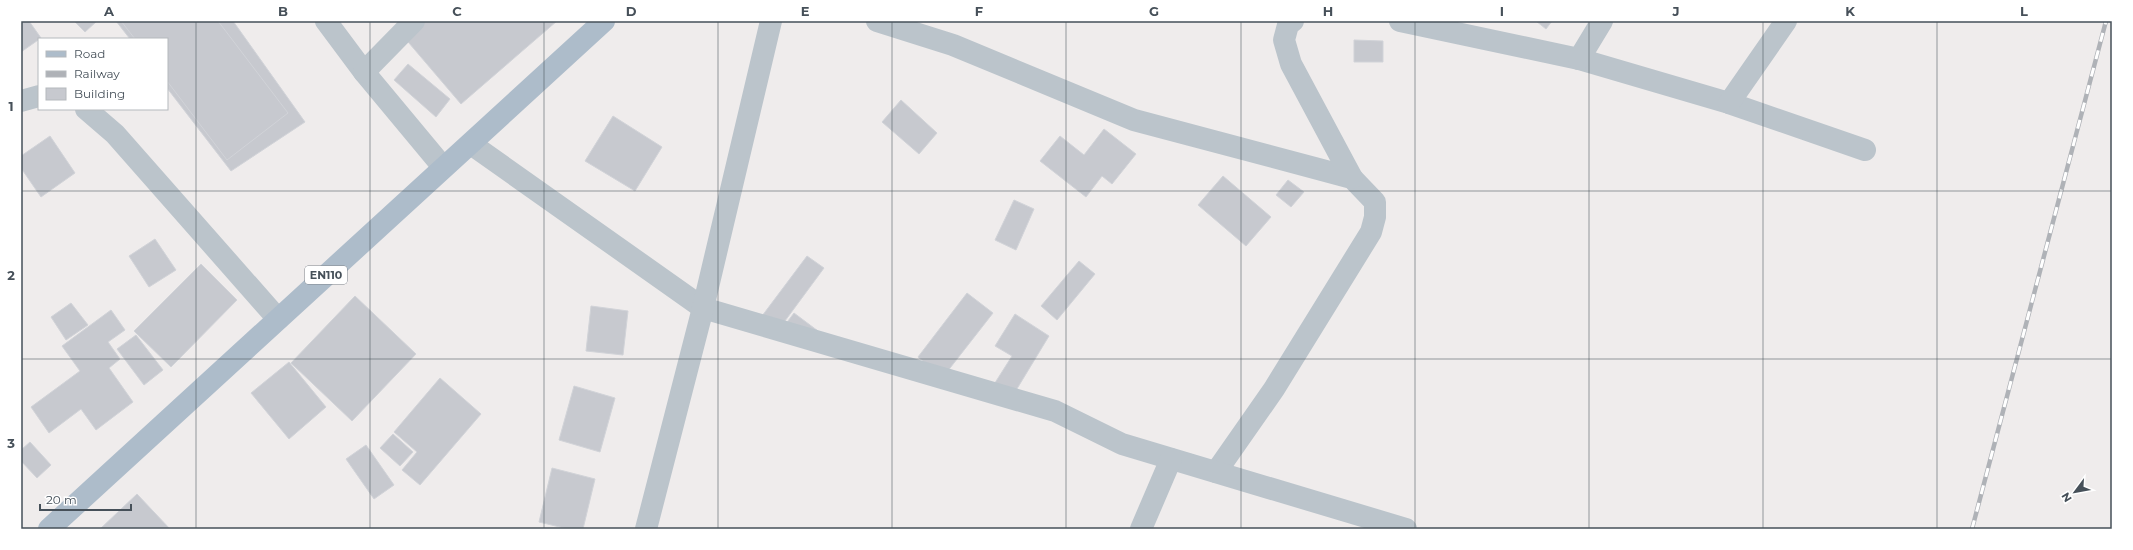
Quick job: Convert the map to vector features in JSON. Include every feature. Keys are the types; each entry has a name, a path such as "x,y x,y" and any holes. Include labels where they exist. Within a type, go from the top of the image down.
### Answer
{"main road":[{"name":"EN110","path":"49,529 604,21"}],"street":[{"path":"326,21 364,72 443,167"},
{"path":"364,72 414,21"},
{"path":"646,529 703,308 771,21"},
{"path":"877,21 953,46 1134,120 1352,178"},
{"path":"1216,472 1274,389 1371,232 1375,217 1375,202 1352,178 1291,64 1284,40 1288,25 1293,21"},
{"path":"1400,21 1579,59 1729,103 1865,150"},
{"path":"1579,59 1602,21"},
{"path":"1729,103 1786,21"},
{"path":"21,101 38,96"},
{"path":"87,110 115,134 278,319"},
{"path":"471,144 703,308 1055,411 1122,444 1406,529"},
{"path":"1141,529 1171,459"}],"building":[{"path":"22,21 29,21 41,38 38,38 38,40 21,52"},
{"path":"74,21 97,21 85,32"},
{"path":"116,21 233,21 305,122 231,171 168,89 168,38 129,38"},
{"path":"121,21 218,21 288,113 227,160 168,82 168,38 134,38"},
{"path":"420,21 557,21 461,104 403,36"},
{"path":"1536,21 1552,21 1546,29"},
{"path":"1354,40 1383,41 1383,62 1354,62"},
{"path":"408,64 450,99 436,117 394,80"},
{"path":"901,100 937,133 919,154 882,122"},
{"path":"613,116 662,147 635,191 585,161"},
{"path":"1104,129 1136,154 1112,184 1102,176 1086,197 1040,161 1060,136 1084,155"},
{"path":"50,136 75,173 41,197 21,168 21,156"},
{"path":"1223,176 1271,217 1246,246 1198,205"},
{"path":"1288,180 1304,192 1291,207 1276,195"},
{"path":"1014,200 1034,209 1016,250 995,240"},
{"path":"155,239 176,270 149,287 129,256"},
{"path":"807,256 824,268 779,329 762,316"},
{"path":"1079,261 1095,274 1057,320 1041,306"},
{"path":"201,264 237,300 171,367 134,331"},
{"path":"967,293 993,313 943,377 918,357"},
{"path":"355,296 416,354 352,421 291,363"},
{"path":"71,303 88,325 66,340 51,317"},
{"path":"591,306 628,311 623,355 586,351"},
{"path":"111,310 125,330 108,342 120,359 109,368 133,402 96,430 81,409 49,433 31,407 80,371 62,346"},
{"path":"794,313 818,331 782,329"},
{"path":"1015,314 1049,336 1012,397 993,386 1012,356 995,346"},
{"path":"136,335 163,370 144,385 117,349"},
{"path":"289,362 326,407 289,439 251,393"},
{"path":"440,378 481,414 420,485 402,470 417,452 394,432"},
{"path":"574,386 615,398 600,452 559,440"},
{"path":"393,434 413,452 400,466 380,448"},
{"path":"30,442 51,465 37,478 21,461 21,450"},
{"path":"366,445 394,485 374,499 346,459"},
{"path":"552,468 595,479 583,529 568,529 539,522"},
{"path":"137,494 170,529 100,529"}],"railway":[{"path":"1972,529 2106,21"}]}
